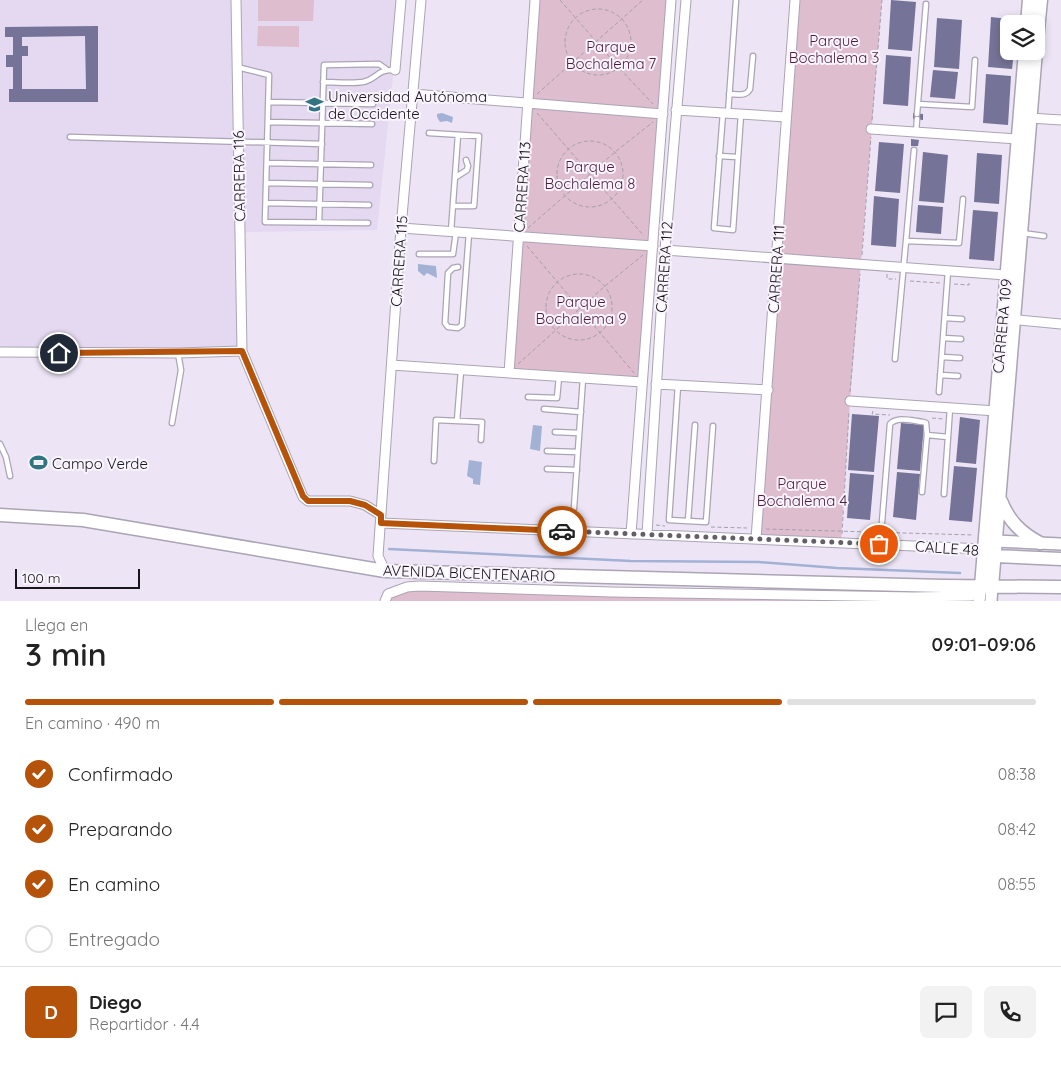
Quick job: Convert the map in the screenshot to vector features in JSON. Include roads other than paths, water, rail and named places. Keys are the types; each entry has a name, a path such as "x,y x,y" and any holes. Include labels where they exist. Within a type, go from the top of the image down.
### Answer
{"main road":[{"path":"1028,15 1029,0"},
{"name":"CARRERA 109","path":"1040,15 1041,0"},
{"name":"CARRERA 109","path":"985,583 995,556 1000,499 1008,319 1006,275 1024,60"},
{"name":"CARRERA 109","path":"985,583 984,548 996,411 1021,232 1035,60"},
{"path":"1000,499 1006,513 1015,526 1026,536 1040,543"},
{"name":"AVENIDA BICENTENARIO","path":"0,514 83,520 385,571 943,586 972,581 985,583"},
{"name":"CALLE 48","path":"984,548 995,556 1061,559"},
{"path":"985,583 1061,587"}],"street":[{"name":"CARRERA 116","path":"236,0 242,351"},
{"path":"390,69 401,0"},
{"name":"CARRERA 115","path":"385,571 378,556 401,228 421,0"},
{"name":"CARRERA 113","path":"509,373 536,0"},
{"name":"CARRERA 112","path":"631,534 672,0"},
{"name":"CARRERA 112","path":"648,534 664,250 686,0"},
{"name":"CARRERA 111","path":"756,538 795,0"},
{"path":"412,94 663,114"},
{"path":"676,110 786,117"},
{"path":"1030,118 1061,120"},
{"path":"871,129 1017,139"},
{"path":"401,228 653,246"},
{"path":"664,250 1006,275"},
{"path":"1008,319 1061,324"},
{"path":"0,352 178,353 242,351 303,496 308,501 350,501 365,505 381,519"},
{"path":"392,365 642,382"},
{"path":"656,384 768,390"},
{"path":"850,401 996,411"},
{"name":"CALLE 48","path":"381,519 631,534 984,548"},
{"path":"984,548 996,540 1061,544"},
{"path":"385,601 388,594 407,587 419,586 611,596 877,599 971,596 985,583"},
{"name":"CARRERA 109","path":"980,601 985,583"},
{"name":"CARRERA 109","path":"985,583 991,601"},
{"path":"914,597 925,601"}],"lane":[{"path":"736,0 729,94 719,156 714,228 733,230 741,114"},
{"path":"917,114 926,4"},
{"path":"729,94 745,95 748,93 753,56"},
{"path":"918,104 972,108 976,60"},
{"path":"319,222 324,65 379,64 390,69"},
{"path":"237,67 269,75 265,222 368,223"},
{"path":"323,82 362,82 373,79 378,72 390,69"},
{"path":"268,102 373,104"},
{"path":"916,132 917,120"},
{"path":"268,122 372,124"},
{"path":"429,132 479,136 474,206 454,206"},
{"path":"419,254 453,254 458,135"},
{"path":"70,137 322,144"},
{"path":"895,359 914,150"},
{"path":"719,156 738,157"},
{"path":"456,178 468,170 466,160"},
{"path":"267,163 370,165"},
{"path":"266,183 370,185"},
{"path":"906,241 959,244 963,199"},
{"path":"266,203 369,205"},
{"path":"1021,232 1044,236"},
{"path":"458,267 453,268 448,273 445,323 448,327 458,328 462,325 469,233"},
{"path":"939,392 948,271"},
{"path":"945,318 962,319"},
{"path":"943,338 961,339"},
{"path":"172,424 180,370 178,353"},
{"path":"942,357 960,358"},
{"path":"457,421 461,370"},
{"path":"940,376 958,376"},
{"path":"528,397 557,398 559,377"},
{"path":"574,508 583,378"},
{"path":"678,385 669,520 706,522 713,426"},
{"path":"944,494 950,408"},
{"path":"544,409 581,412"},
{"path":"434,462 436,420 482,422 481,440"},
{"path":"882,522 890,424 896,420 923,422 927,427 922,492"},
{"path":"688,521 695,425"},
{"path":"555,432 579,433"},
{"path":"927,435 948,437"},
{"path":"0,444 6,457 10,476"},
{"path":"546,451 578,452"},
{"path":"547,469 577,470"}],"water":[{"path":"442,113 453,117 452,123 447,121 440,122 437,114"},
{"path":"418,264 436,266 437,278 427,273 424,276 418,271"},
{"path":"533,425 542,426 540,451 530,449"},
{"path":"469,460 482,462 480,485 473,484 473,479 467,476"}],"waterway":[{"path":"389,549 631,561 759,562 837,568 960,573"}],"place":[{"name":"Universidad Autónoma de Occidente","path":"314,105"},
{"name":"Campo Verde","path":"38,463"}],"park label":[{"name":"Parque Bochalema 3","path":"834,48"},
{"name":"Parque Bochalema 7","path":"611,54"},
{"name":"Parque Bochalema 8","path":"590,174"},
{"name":"Parque Bochalema 9","path":"581,310"},
{"name":"Parque Bochalema 4","path":"802,492"}]}
